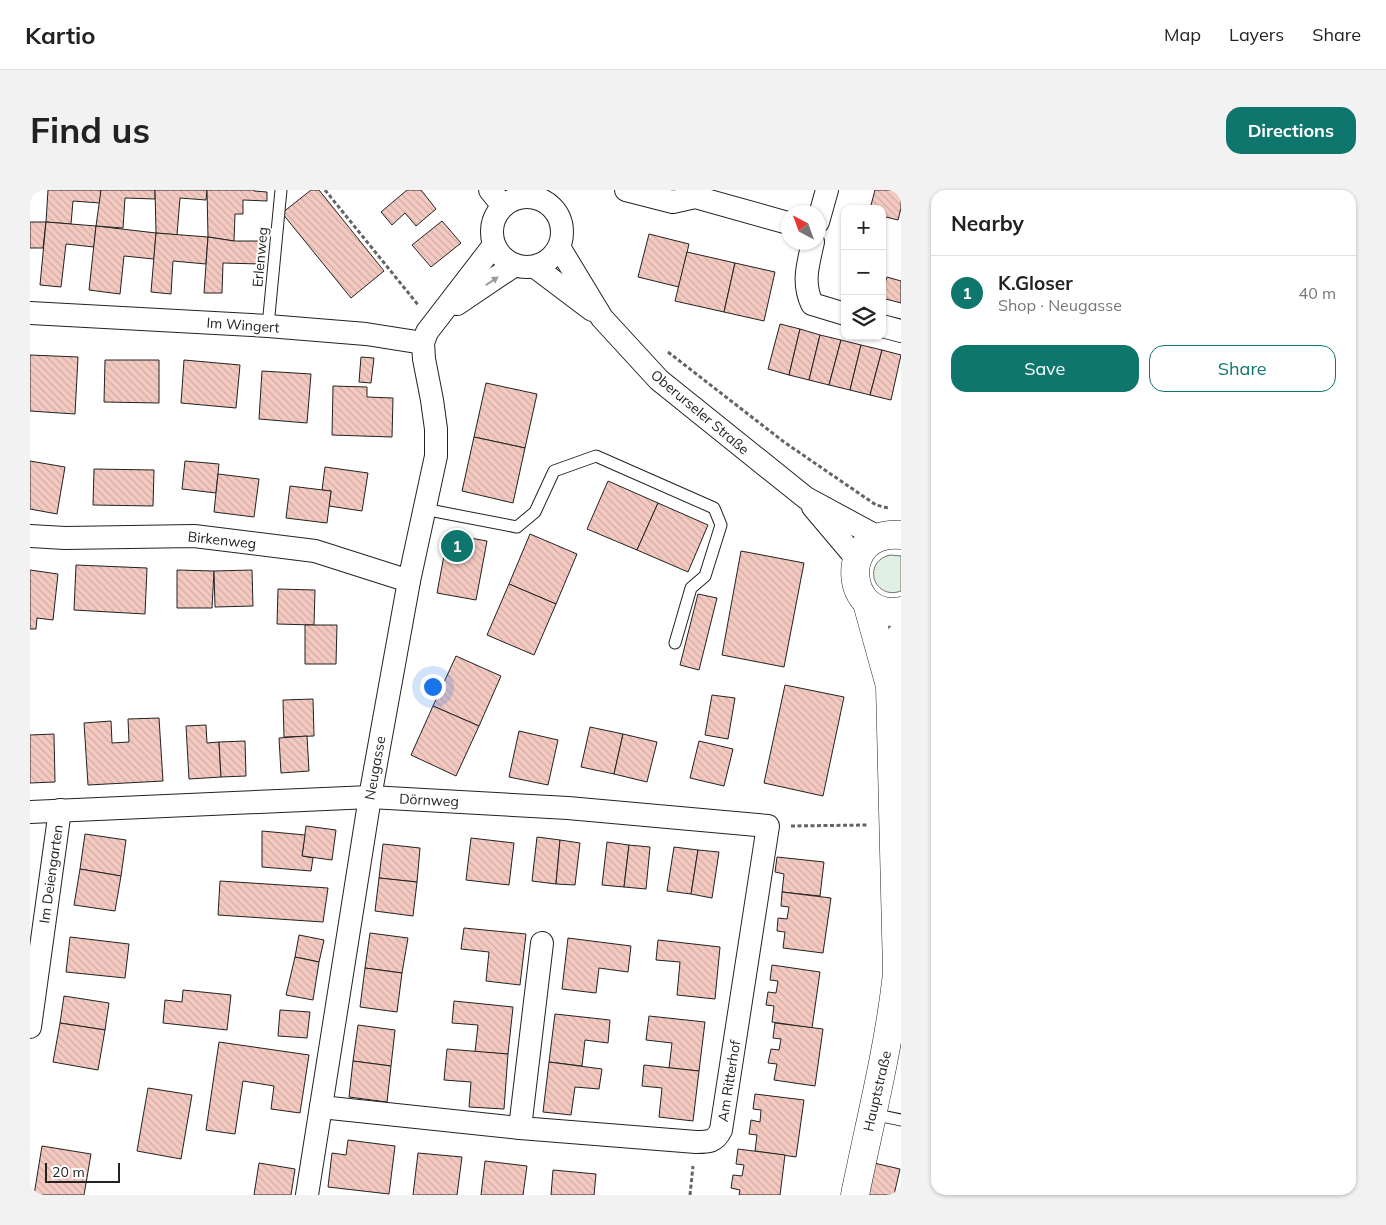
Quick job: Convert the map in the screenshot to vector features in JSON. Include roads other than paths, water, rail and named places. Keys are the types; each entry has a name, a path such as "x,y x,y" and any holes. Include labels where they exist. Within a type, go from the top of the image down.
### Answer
{"street":[{"path":"626,190 673,202 695,197 781,221"},
{"path":"823,205 827,190"},
{"path":"432,329 525,266 549,259 559,247 563,233 556,200 546,202 526,193 513,200 496,198 496,214 492,224 494,246 506,261 525,266"},
{"path":"432,329 494,246"},
{"name":"Oberurseler Straße","path":"559,247 602,318 659,380 806,498 857,559"},
{"path":"812,250 806,273 806,292 812,304 841,313"},
{"name":"Oberurseler Straße","path":"525,266 602,318"},
{"name":"Im Wingert","path":"30,313 268,326 366,334 432,329"},
{"path":"886,327 901,331"},
{"name":"Neugasse","path":"307,1195 370,796 409,581 436,456 436,429 424,359 432,329"},
{"name":"Oberurseler Straße","path":"806,498 889,536"},
{"name":"Birkenweg","path":"30,536 64,538 194,536 315,551 409,581"},
{"path":"857,559 869,542 889,536"},
{"name":"Hauptstraße","path":"857,559 854,571 855,582 860,594 867,603 890,686"},
{"path":"867,603 888,612 901,611"},
{"name":"Hauptstraße","path":"855,1195 872,1114 897,1017 890,686 901,636"},
{"name":"Dörnweg","path":"30,812 370,796 568,808 768,826"},
{"name":"Im Deiengarten","path":"30,1027 60,810"},
{"name":"Am Ritterhof","path":"321,1107 520,1128 696,1142 708,1142 717,1138 722,1130 768,826"},
{"path":"520,1128 542,942"}],"lane":[{"name":"Erlenweg","path":"268,326 281,190"},
{"path":"424,509 517,527 535,512 554,471 596,456 714,508 721,525 705,576 691,588 675,643"},
{"path":"872,1114 901,1120"}],"place":[{"name":"K.Gloser","path":"457,546"}]}
